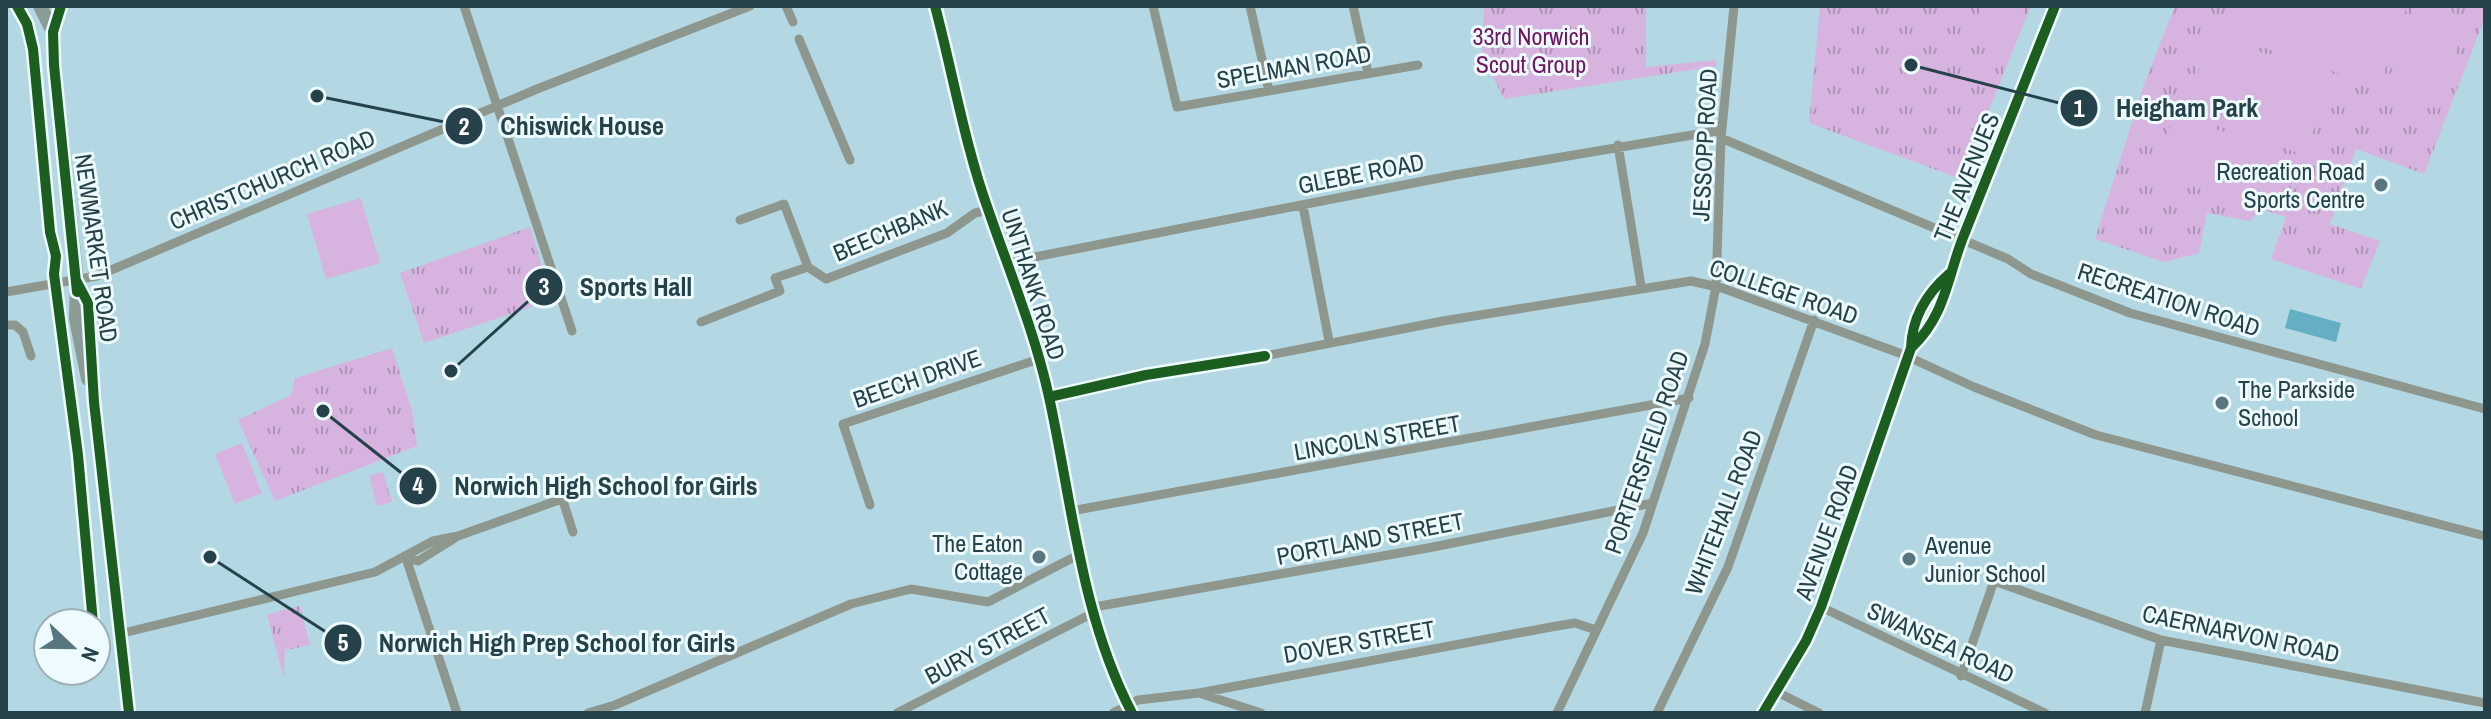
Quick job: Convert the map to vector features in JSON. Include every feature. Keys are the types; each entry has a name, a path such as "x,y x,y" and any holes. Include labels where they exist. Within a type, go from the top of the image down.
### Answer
{"main road":[{"name":"NEWMARKET ROAD","path":"40,6 53,32 77,282 88,303 94,402 129,713"},
{"name":"NEWMARKET ROAD","path":"53,32 61,6"}],"street":[{"path":"464,6 572,331"},
{"name":"CHRISTCHURCH ROAD","path":"6,292 55,281 77,282 497,106 750,6"},
{"path":"786,6 793,22"},
{"name":"UNTHANK ROAD","path":"935,6 988,210 1009,262 1049,397 1078,555 1130,709"},
{"name":"SPELMAN ROAD","path":"1153,6 1177,107 1418,65"},
{"path":"1250,6 1269,91"},
{"path":"1353,6 1368,73"},
{"name":"JESSOPP ROAD","path":"1716,286 1722,134 1734,6"},
{"name":"THE AVENUES","path":"1910,352 1937,319 1949,274 2055,6"},
{"path":"799,39 850,160"},
{"name":"GLEBE ROAD","path":"1009,262 1618,145 1722,134"},
{"name":"RECREATION ROAD","path":"1722,134 2008,259 2031,274 2130,313 2485,409"},
{"path":"1618,145 1641,286"},
{"name":"BEECHBANK","path":"740,220 784,204 808,267 826,279 947,233 975,213 988,210"},
{"path":"1303,206 1329,341"},
{"name":"BEECHBANK","path":"701,322 780,291 775,278 808,267"},
{"name":"THE AVENUES","path":"1910,352 1912,329 1918,313 1928,294 1949,274"},
{"name":"COLLEGE ROAD","path":"1049,397 1329,341 1641,286 1691,281 1716,286 1910,352 1974,387 2096,435 2485,536"},
{"name":"PORTERSFIELD ROAD","path":"1557,713 1653,503 1705,344 1716,286"},
{"name":"WHITEHALL ROAD","path":"1657,713 1728,567 1814,320"},
{"path":"6,325 15,325 23,332 31,356"},
{"name":"AVENUE ROAD","path":"1763,713 1806,641 1821,607 1910,352"},
{"name":"BEECH DRIVE","path":"870,505 843,424 1039,359"},
{"name":"LINCOLN STREET","path":"1071,511 1689,398"},
{"path":"556,479 573,532"},
{"path":"119,634 375,572 406,558 415,548 562,499"},
{"name":"PORTLAND STREET","path":"1095,610 1653,503"},
{"path":"588,713 615,705 851,604 911,589 988,602 1078,555"},
{"path":"406,558 457,713"},
{"name":"CAERNARVON ROAD","path":"1961,676 1994,581 2161,640 2485,703"},
{"name":"SWANSEA ROAD","path":"1821,607 1961,676 2045,713"},
{"name":"BURY STREET","path":"897,713 1095,610"},
{"name":"DOVER STREET","path":"1113,713 1130,709 1138,700 1199,693 1551,627 1575,623 1596,630"},
{"path":"2145,713 2161,640"},
{"path":"1775,691 1819,713"},
{"path":"1199,693 1261,713"}],"green space":[{"name":"33rd Norwich Scout Group","path":"1484,6 1646,6 1646,67 1716,60 1716,66 1504,99 1482,56"},
{"path":"1820,6 2031,6 1961,179 1809,123"},
{"path":"1982,6 2025,6 2007,53 1969,38"},
{"path":"2175,6 2485,6 2485,18 2424,174 2356,149 2330,224 2380,241 2361,289 2271,259 2286,217 2261,209 2250,221 2207,213 2199,253 2164,262 2095,239 2144,84"},
{"path":"2240,6 2407,6 2379,87 2230,36"},
{"path":"2415,6 2435,6 2468,18 2436,108 2385,90"},
{"path":"2211,35 2332,77 2305,155 2184,113"},
{"path":"2174,115 2265,146 2246,204 2154,173"},
{"path":"361,198 380,263 326,279 307,214"},
{"path":"530,227 552,300 424,343 400,273"},
{"path":"392,348 412,410 417,446 275,501 238,420 291,395 295,378"},
{"path":"242,443 262,493 235,504 215,454"},
{"path":"383,472 392,502 377,506 369,476"},
{"path":"300,606 310,645 287,650 285,646 284,679 267,615 277,612 279,619 278,611"}],"water":[{"path":"2290,309 2341,323 2336,342 2285,328"}],"cycle path":[{"path":"17,6 27,24 33,49 50,232 56,256 54,274 78,455 92,607"},
{"path":"61,6 53,32 54,65 77,292"},
{"path":"935,6 973,162 1043,373 1089,598 1115,676 1132,713"},
{"path":"1911,348 1938,311 1962,240 2055,6"},
{"path":"1763,713 1806,641 1821,607 1911,348 1917,316 1927,298 1949,274"},
{"path":"77,282 88,303 94,402 129,713"},
{"path":"1049,397 1146,375 1265,356"}],"place":[{"name":"Heigham Park","path":"1911,65"},
{"name":"Chiswick House","path":"317,96"},
{"name":"Recreation Road Sports Centre","path":"2381,185"},
{"name":"Sports Hall","path":"451,371"},
{"name":"The Parkside School","path":"2222,403"},
{"name":"Norwich High School for Girls","path":"323,411"},
{"name":"Norwich High Prep School for Girls","path":"210,557"},
{"name":"The Eaton Cottage","path":"1039,557"},
{"name":"Avenue Junior School","path":"1909,559"}]}
